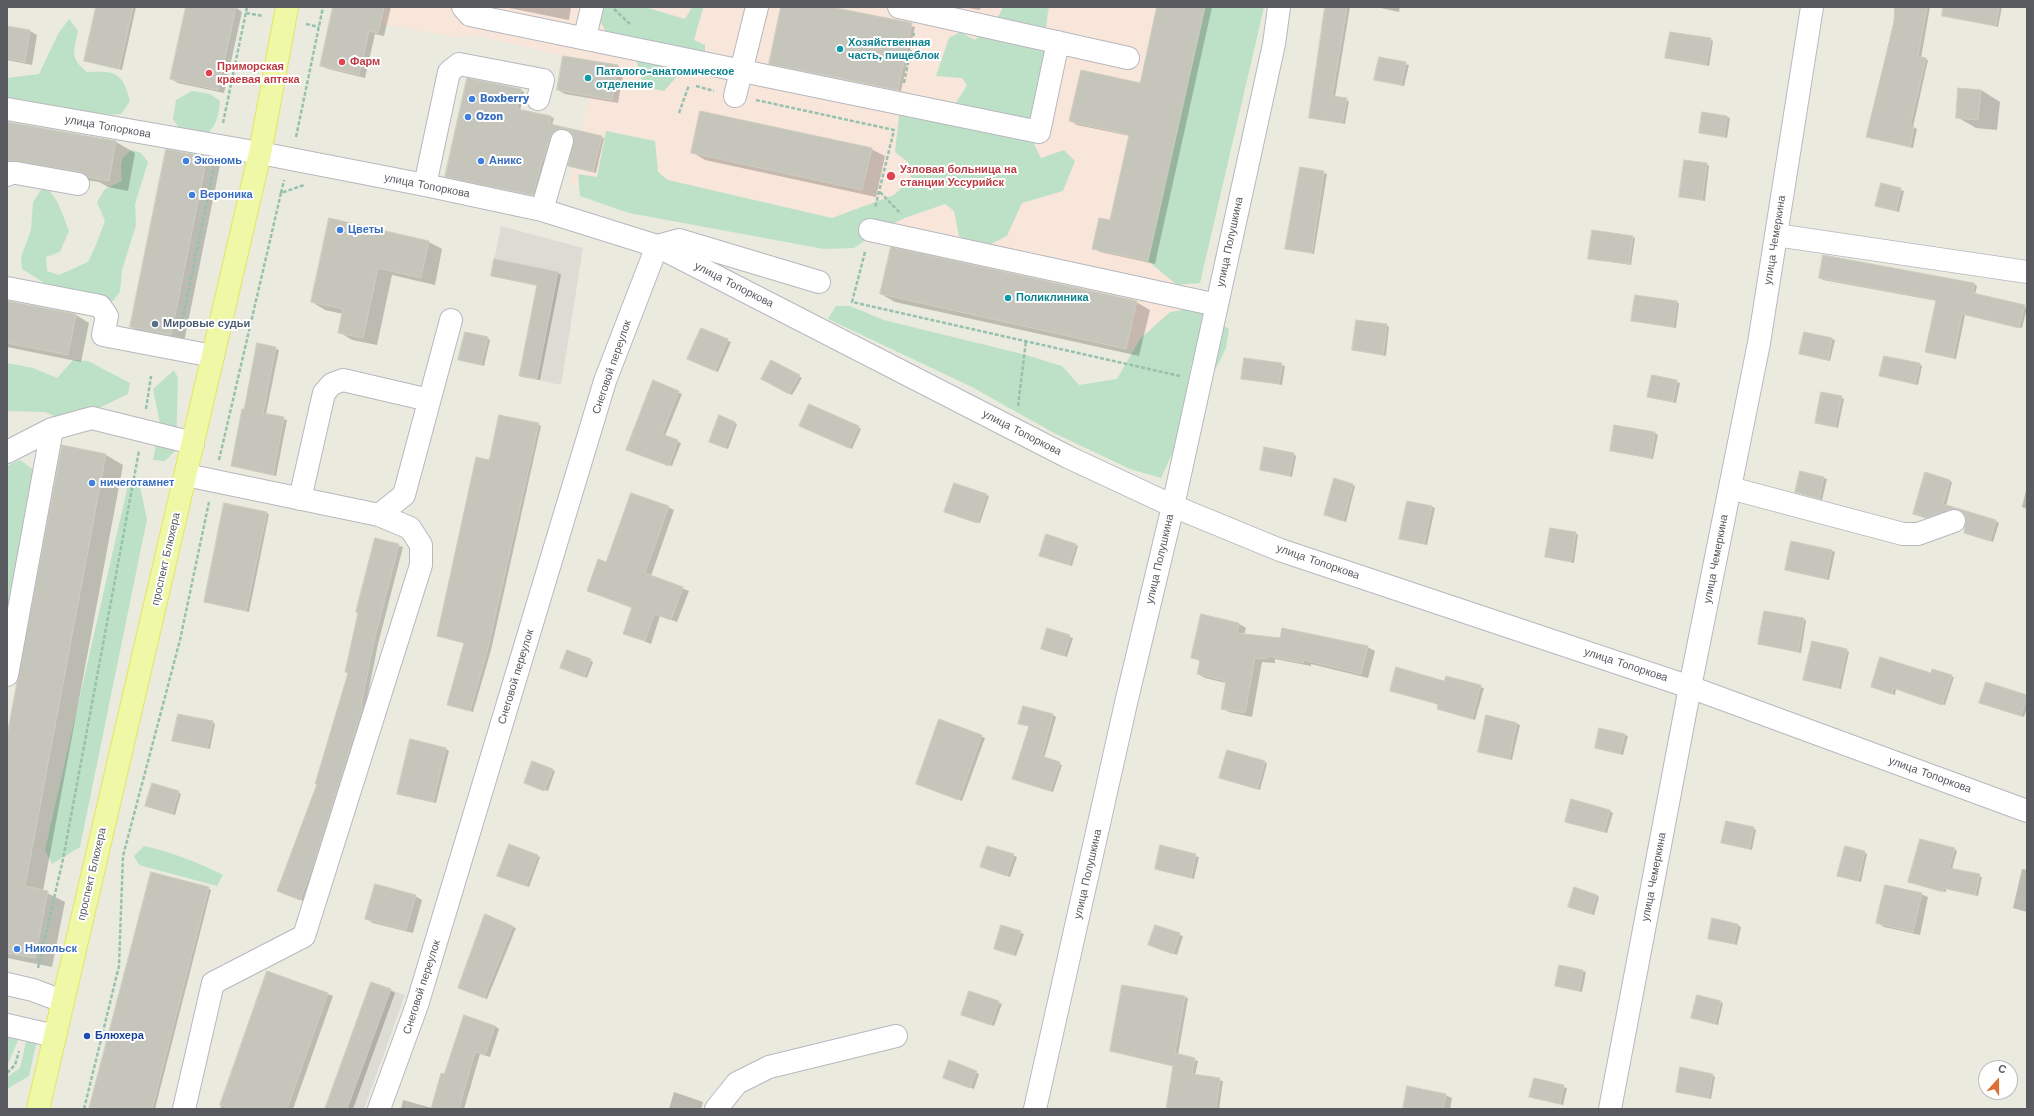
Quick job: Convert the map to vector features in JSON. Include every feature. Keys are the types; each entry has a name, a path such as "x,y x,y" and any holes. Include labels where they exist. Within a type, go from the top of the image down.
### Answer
{"main road":[{"name":"проспект Блюхера","path":"38,1109 260,153 287,7"}],"street":[{"path":"463,7 470,15 1039,132 1058,42"},
{"path":"584,38 592,7"},
{"path":"735,96 757,7"},
{"name":"улица Полушкина","path":"1035,1109 1217,305 1274,44 1279,7"},
{"name":"улица Чемеркина","path":"1610,1109 1690,687 1759,343 1812,7"},
{"path":"909,9 1128,58"},
{"path":"425,185 445,68 459,64 543,80 538,99"},
{"name":"улица Топоркова","path":"7,109 260,153 425,185 542,210 657,246 1015,430 1172,506 1280,550 1690,687 2027,811"},
{"path":"542,210 562,141"},
{"path":"7,175 9,173 16,173 78,184"},
{"path":"870,230 1217,305"},
{"path":"1776,234 2027,272"},
{"path":"657,246 679,240 819,282"},
{"name":"Снеговой переулок","path":"379,1109 417,1005 605,381 657,246"},
{"path":"7,288 100,306 107,316 103,335 213,356"},
{"path":"379,515 404,495 451,320"},
{"path":"300,499 324,393 332,384 343,380 429,400"},
{"path":"7,452 52,429 92,418 193,443"},
{"path":"7,675 52,429"},
{"path":"184,1109 213,983 304,936 422,565 421,545 410,528 379,515 186,475"},
{"path":"1730,488 1903,534 1918,534 1954,522"},
{"path":"7,984 33,990 62,1001"},
{"path":"7,1025 55,1036"},
{"path":"716,1109 737,1083 769,1067 896,1036"}],"path":[{"path":"176,349 247,7"},
{"path":"84,1109 119,966 123,856 180,640 214,482 289,159 296,140 323,7"},
{"path":"909,9 900,103 852,302 1200,381"},
{"path":"679,113 688,84 735,96 894,130"},
{"path":"281,194 306,184"},
{"path":"1015,430 1026,341"},
{"path":"33,990 63,860 143,430 151,376"}],"shaded area":[{"name":"Узловая больница на станции Уссурийск","path":"333,7 1246,7 1175,359 880,294 891,247 675,203 674,209 569,184 590,96 557,90 563,56 474,35 461,38 380,24 369,31 359,75 320,66"},
{"path":"501,226 583,248 561,385 519,376 537,285 491,276"},
{"path":"371,982 405,995 364,1109 325,1109"}],"green space":[{"path":"592,7 645,7 685,19 692,7 705,7 703,8 694,40 705,45 705,59 699,69 679,74 664,91 644,87 636,60 617,51"},
{"path":"1003,7 1049,7 1046,27 1043,79 1040,93 1030,117 1029,126 1041,158 1064,150 1075,161 1063,191 1022,203 1007,236 983,248 959,236 954,211 945,204 905,218 885,227 854,248 824,249 629,213 580,196 578,174 597,177 606,131 655,141 658,172 668,180 832,218 894,195 911,179 908,162 895,152 899,116 907,109 943,118 956,103 967,85 962,78 936,76 949,38 960,32 975,40 997,19"},
{"path":"1205,7 1264,7 1200,283 1177,285 1148,261"},
{"path":"69,19 78,31 74,54 81,67 87,72 111,73 120,78 124,84 130,101 121,114 102,115 7,97 7,78 39,74 58,34"},
{"path":"192,91 210,94 220,101 219,112 216,120 212,129 205,137 182,133 173,119 176,100"},
{"path":"132,150 141,153 148,162 135,204 136,225 122,270 120,292 113,301 101,300 79,290 46,284 22,269 21,257 31,230 33,202 43,187 53,195 56,200 69,231 60,252 46,257 47,271 59,275 88,262 105,221 97,202 105,189 122,181 121,162 124,156"},
{"path":"836,306 850,306 884,320 1026,355 1062,366 1079,385 1117,379 1140,339 1170,312 1194,308 1229,329 1226,348 1215,370 1192,362 1176,445 1161,478 1130,469 1054,433 972,387 828,319"},
{"path":"73,360 88,361 130,383 128,394 99,408 61,418 44,412 9,411 7,414 7,363 33,368 57,378"},
{"path":"174,370 178,378 176,450 165,461 153,460 160,424 153,389"},
{"path":"20,460 38,473 17,576 7,613 7,466"},
{"path":"128,485 140,487 147,519 80,847 52,864 45,850"},
{"path":"144,846 184,858 223,875 217,886 139,865 134,856"},
{"path":"7,1033 20,1036 7,1066"},
{"path":"27,1038 37,1040 29,1076 7,1089 7,1077 20,1068"}],"building":[{"path":"96,7 133,7 119,69 84,61"},
{"path":"186,7 236,7 218,90 170,79"},
{"path":"333,7 384,7 378,33 369,31 359,75 320,66"},
{"name":"Хозяйственная часть, пищеблок","path":"781,7 831,7 912,23 898,90 769,64"},
{"path":"1157,7 1205,7 1148,261 1092,249 1099,218 1110,220 1129,135 1069,121 1081,70 1140,83"},
{"path":"1325,7 1347,7 1332,96 1347,98 1342,123 1309,118"},
{"path":"1895,7 1927,7 1918,56 1926,58 1910,126 1914,127 1910,147 1866,137 1894,23"},
{"path":"1943,7 1999,7 1996,26 1942,16"},
{"path":"7,26 30,30 25,62 7,58"},
{"path":"1670,32 1711,38 1706,65 1665,58"},
{"name":"Паталого-анатомическое отделение","path":"563,56 618,65 612,100 557,90"},
{"path":"1379,57 1406,62 1401,85 1374,80"},
{"path":"467,78 521,89 517,109 551,116 550,124 602,136 593,172 568,166 574,138 571,132 566,129 559,129 554,132 550,138 543,161 542,160 533,195 445,177"},
{"path":"1958,88 1981,90 1978,120 1956,118"},
{"path":"700,111 872,148 862,190 691,153"},
{"path":"1702,112 1727,116 1724,137 1699,133"},
{"path":"7,122 116,141 109,181 88,177 80,172 7,160"},
{"path":"166,149 207,157 171,335 130,327"},
{"path":"1684,160 1707,163 1702,200 1679,197"},
{"path":"1300,167 1324,171 1312,253 1285,249"},
{"path":"1881,183 1901,188 1896,211 1875,206"},
{"path":"329,218 429,241 421,278 378,268 363,338 338,333 343,309 311,302"},
{"path":"1592,230 1633,236 1629,264 1588,259"},
{"name":"Поликлиника","path":"891,247 1137,301 1126,349 880,294"},
{"path":"1823,255 1974,283 1973,293 2025,305 2019,328 1962,314 1953,358 1925,352 1936,300 1819,278"},
{"path":"494,259 558,272 537,379 519,376 537,285 491,276"},
{"path":"1635,295 1677,301 1673,327 1631,321"},
{"path":"7,301 76,314 68,355 7,343"},
{"path":"1356,320 1387,324 1383,355 1352,350"},
{"path":"701,328 728,339 715,371 687,359"},
{"path":"465,332 488,337 481,365 458,360"},
{"path":"1804,332 1832,338 1828,360 1799,354"},
{"path":"257,343 276,347 263,413 284,417 273,475 231,466"},
{"path":"1884,356 1920,363 1915,384 1879,376"},
{"path":"1244,358 1282,363 1279,384 1241,379"},
{"path":"771,360 800,375 789,394 761,379"},
{"path":"1652,375 1677,380 1673,402 1647,397"},
{"path":"653,380 679,391 662,434 678,440 669,466 626,450"},
{"path":"1821,392 1842,396 1835,427 1815,423"},
{"path":"809,404 859,426 849,448 799,426"},
{"path":"499,415 539,423 488,648 470,711 447,705 464,643 437,636 476,457 489,460"},
{"path":"719,415 735,422 725,448 709,442"},
{"path":"1614,425 1655,432 1651,458 1610,451"},
{"path":"62,445 106,454 25,886 48,891 35,958 7,953 7,736"},
{"path":"1264,447 1294,453 1289,476 1260,470"},
{"path":"1800,471 1824,477 1819,499 1795,492"},
{"path":"1925,472 1950,480 1943,504 1996,520 1990,541 1964,533 1966,517 1957,509 1950,509 1926,518 1913,514"},
{"path":"1334,478 1353,484 1343,521 1324,515"},
{"path":"954,483 987,494 977,523 944,512"},
{"path":"631,493 669,506 645,573 683,587 671,620 654,614 645,641 623,634 632,607 587,591 598,559 606,562"},
{"path":"1407,501 1432,506 1424,544 1399,539"},
{"path":"224,503 267,512 246,611 204,602"},
{"path":"1550,528 1576,532 1571,562 1545,557"},
{"path":"1046,534 1076,544 1069,565 1039,556"},
{"path":"375,538 399,544 374,641 361,705 363,706 313,867 300,900 277,891 317,784 315,784 348,673 345,672 358,613 356,612"},
{"path":"1791,541 1832,550 1826,579 1785,570"},
{"path":"1764,611 1804,618 1798,652 1758,644"},
{"path":"1201,614 1239,623 1237,633 1280,638 1282,628 1368,646 1361,674 1304,660 1303,663 1268,656 1267,659 1255,658 1245,713 1221,709 1226,681 1197,674 1200,660 1191,658"},
{"path":"1047,628 1070,635 1064,656 1041,649"},
{"path":"1812,641 1847,649 1838,688 1803,680"},
{"path":"567,650 591,659 584,677 560,668"},
{"path":"1880,657 1931,673 1932,669 1952,675 1942,705 1893,688 1892,694 1871,687"},
{"path":"1396,667 1444,681 1446,676 1481,685 1472,719 1437,709 1438,704 1390,691"},
{"path":"1986,682 2027,695 2021,716 1979,703"},
{"path":"1023,706 1053,714 1042,756 1060,762 1050,791 1012,779 1029,726 1018,724"},
{"path":"178,714 213,721 207,748 172,741"},
{"path":"1486,715 1517,723 1509,759 1478,752"},
{"path":"939,719 982,735 959,800 916,784"},
{"path":"1599,728 1625,734 1620,754 1595,748"},
{"path":"410,739 446,748 433,802 397,794"},
{"path":"1227,750 1265,761 1257,789 1219,778"},
{"path":"532,761 553,769 544,791 524,783"},
{"path":"152,783 179,791 172,814 145,806"},
{"path":"1571,799 1610,810 1604,832 1565,822"},
{"path":"1726,821 1754,827 1749,849 1721,843"},
{"path":"1920,839 1955,848 1949,868 1980,874 1975,895 1943,888 1943,892 1908,882"},
{"path":"509,844 538,855 526,886 497,876"},
{"path":"1160,845 1196,854 1191,878 1155,869"},
{"path":"987,846 1014,854 1007,876 980,867"},
{"path":"1845,846 1865,851 1858,881 1837,876"},
{"path":"151,872 209,887 152,1109 89,1109"},
{"path":"375,884 416,895 406,930 365,919"},
{"path":"1885,885 1922,893 1913,932 1876,923"},
{"path":"1574,887 1597,895 1591,914 1568,907"},
{"path":"485,914 513,926 484,998 458,988"},
{"path":"1712,918 1738,924 1734,944 1708,939"},
{"path":"1001,925 1021,931 1013,955 994,949"},
{"path":"1155,925 1180,933 1173,954 1148,945"},
{"path":"1559,965 1583,970 1579,991 1555,986"},
{"path":"267,971 328,993 287,1109 231,1109 220,1105"},
{"path":"371,982 391,989 347,1109 325,1109"},
{"path":"1122,985 1185,996 1175,1053 1195,1058 1192,1074 1220,1078 1216,1109 1166,1109 1173,1066 1110,1051"},
{"path":"969,991 999,1001 991,1025 961,1015"},
{"path":"1697,995 1721,1001 1715,1024 1691,1018"},
{"path":"464,1015 495,1026 485,1055 475,1052 459,1109 431,1109 441,1073 444,1074"},
{"path":"949,1060 977,1071 970,1088 943,1078"},
{"path":"1680,1067 1713,1074 1708,1098 1676,1092"},
{"path":"1534,1078 1564,1085 1560,1104 1529,1097"},
{"path":"1407,1086 1446,1094 1443,1109 1403,1109"}],"place":[{"name":"Хозяйственная часть, пищеблок","path":"840,49"},
{"name":"Фарм","path":"342,62"},
{"name":"Приморская краевая аптека","path":"209,73"},
{"name":"Паталого-анатомическое отделение","path":"588,78"},
{"name":"Boxberry","path":"472,99"},
{"name":"Ozon","path":"468,117"},
{"name":"Экономь","path":"186,161"},
{"name":"Аникс","path":"481,161"},
{"name":"Узловая больница на станции Уссурийск","path":"891,176"},
{"name":"Вероника","path":"192,195"},
{"name":"Цветы","path":"340,230"},
{"name":"Поликлиника","path":"1008,298"},
{"name":"Мировые судьи","path":"155,324"},
{"name":"ничеготамнет","path":"92,483"},
{"name":"Никольск","path":"17,949"},
{"name":"Блюхера","path":"87,1036"}]}
